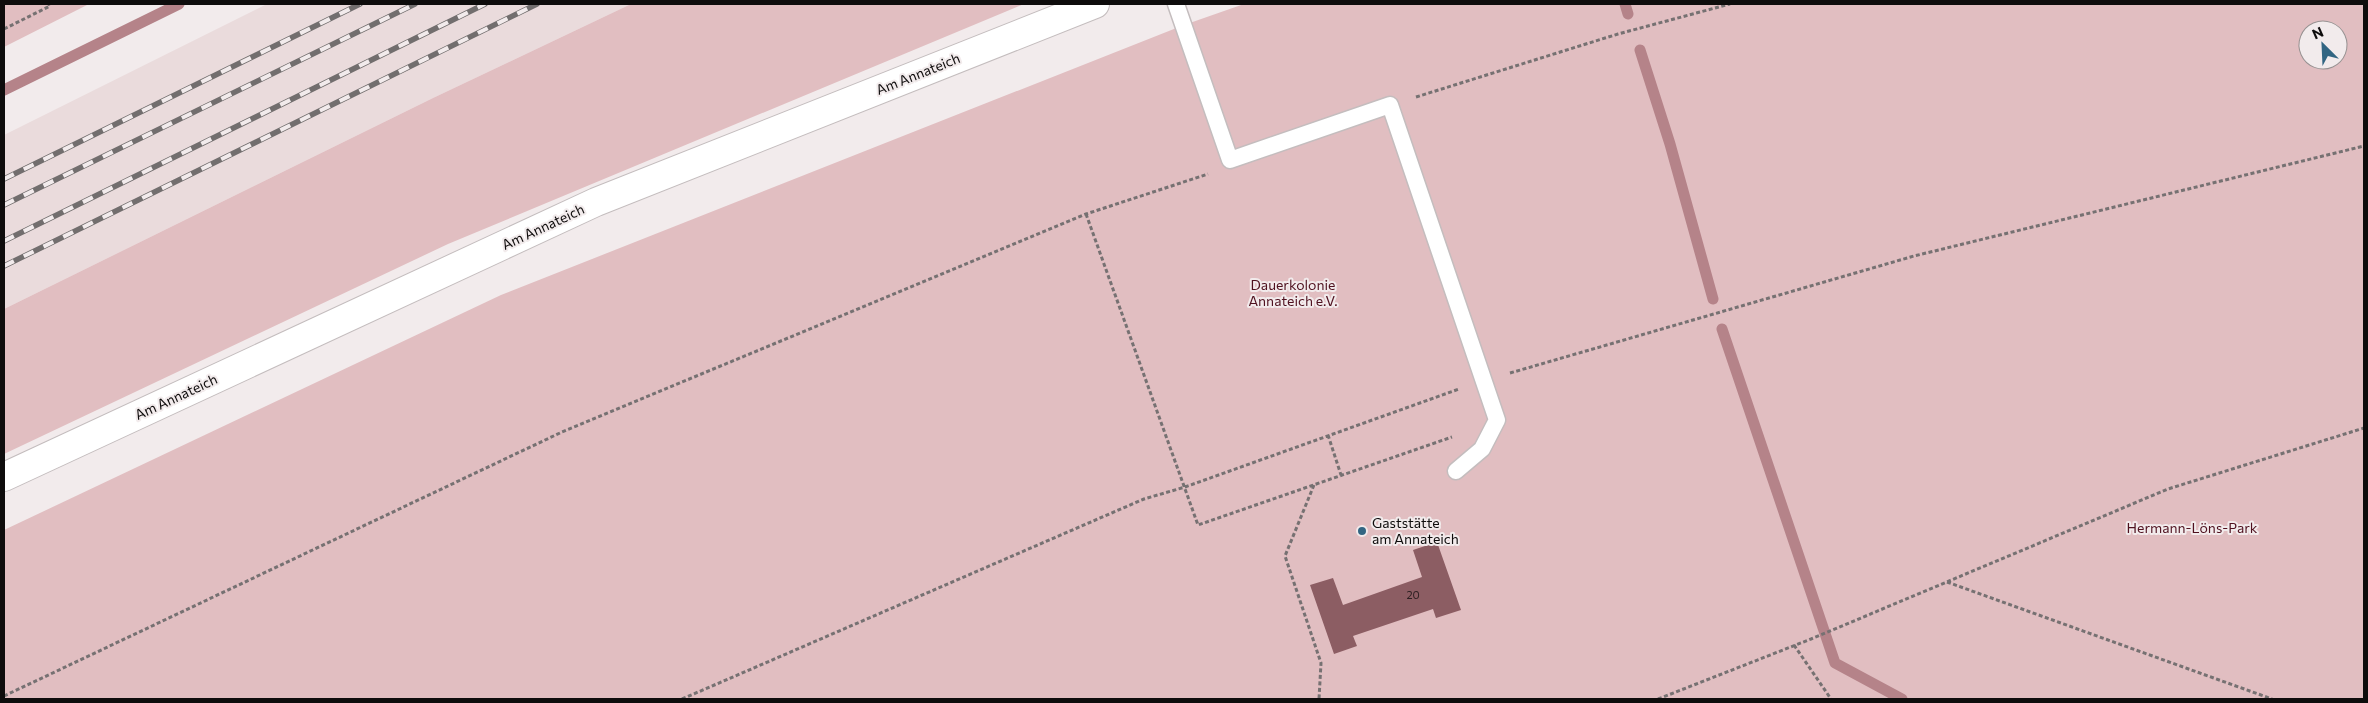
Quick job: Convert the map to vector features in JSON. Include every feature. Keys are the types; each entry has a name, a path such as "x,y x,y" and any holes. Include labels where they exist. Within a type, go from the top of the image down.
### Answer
{"street":[{"name":"Am Annateich","path":"4,477 596,202 1088,5"}],"lane":[{"path":"1176,4 1230,160 1390,105 1497,420 1482,449 1456,471"}],"path":[{"path":"4,29 50,6 49,4"},
{"path":"1390,105 1618,34 1730,4"},
{"path":"682,699 1144,499 1185,487 1483,380 1914,256 2364,146"},
{"path":"4,696 562,432 1086,214 1213,172 1230,160"},
{"path":"1086,214 1198,525 1497,420"},
{"path":"1658,699 1811,639 2168,489 2364,428"},
{"path":"1328,435 1341,475"},
{"path":"1314,485 1285,556 1321,664 1319,699"},
{"path":"1947,582 2272,699"},
{"path":"1794,645 1831,699"}],"shaded area":[{"path":"267,4 631,4 433,98 4,309 4,135"}],"green space":[{"path":"4,4 89,4 4,47"},
{"path":"631,4 1024,4 448,244 4,454 4,309 433,98"},
{"name":"Dauerkolonie Annateich e.V.","path":"1244,4 2364,4 2364,699 4,699 4,530 501,295 1184,25"}],"building":[{"path":"1437,542 1461,610 1436,618 1433,609 1353,636 1357,646 1334,654 1310,585 1333,578 1343,605 1422,577 1413,550"}],"waterway":[{"path":"4,90 179,4"},
{"path":"1625,4 1628,14"},
{"path":"1640,50 1670,144 1713,299"},
{"path":"1722,329 1835,663 1902,699"}],"railway":[{"path":"4,179 360,4"},
{"path":"4,205 415,4"},
{"path":"4,241 485,4"},
{"path":"4,266 537,4"}],"place":[{"name":"Gaststätte am Annateich","path":"1362,531"}],"park label":[{"name":"Hermann-Löns-Park","path":"2192,528"}]}
